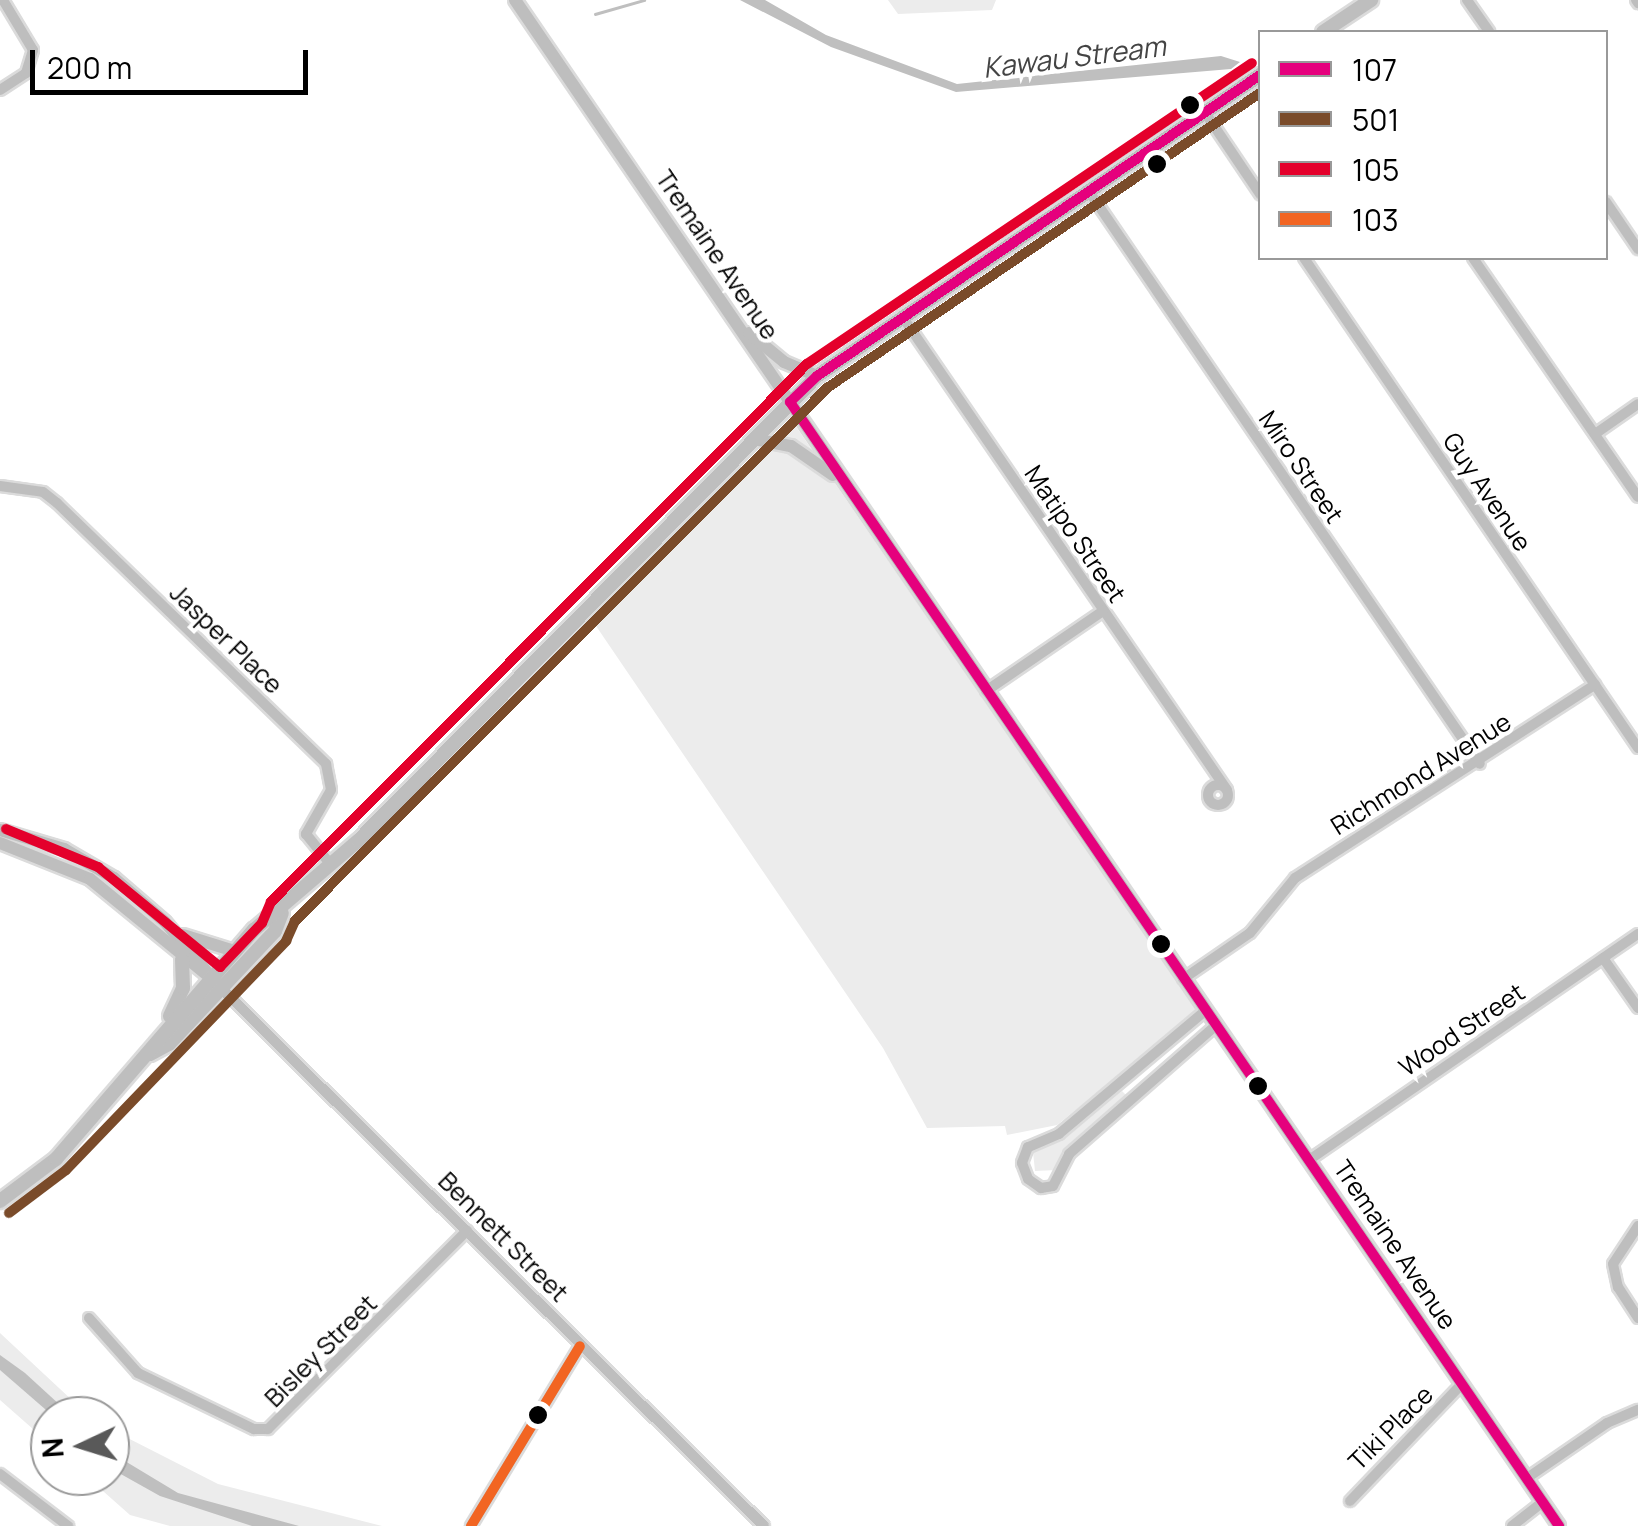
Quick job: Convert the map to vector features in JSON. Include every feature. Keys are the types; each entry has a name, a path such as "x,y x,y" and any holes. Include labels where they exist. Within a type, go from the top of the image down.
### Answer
{"highway":[{"path":"1327,30 1371,0"},
{"path":"150,1054 169,1044 216,983 234,951 282,913 817,376 1258,77"},
{"path":"162,1030 275,931 282,913"},
{"path":"0,1200 56,1159 150,1054 182,988 182,960"}],"main road":[{"name":"Tremaine Avenue","path":"516,0 1559,1526"},
{"path":"735,322 784,362 817,376"},
{"path":"754,440 792,446 843,482"},
{"path":"0,830 64,850 132,902 182,960 216,983"},
{"path":"0,844 64,864 211,948 234,951"},
{"path":"165,922 216,983"}],"street":[{"path":"0,90 26,73 33,50 3,0"},
{"path":"1467,0 1489,30"},
{"path":"1206,114 1258,191"},
{"name":"Miro Street","path":"1090,193 1480,764"},
{"path":"1608,205 1638,250"},
{"name":"Guy Avenue","path":"1305,260 1638,748"},
{"path":"1475,260 1638,498"},
{"name":"Matipo Street","path":"904,320 1216,770 1221,787"},
{"path":"1595,434 1638,404"},
{"name":"Jasper Place","path":"0,486 44,492 57,503 326,764 331,790 306,834 330,864"},
{"path":"986,691 1103,611"},
{"name":"Richmond Avenue","path":"1184,979 1250,933 1295,878 1433,784 1480,764 1595,685"},
{"name":"Wood Street","path":"1309,1160 1638,934"},
{"path":"1603,958 1638,1008"},
{"name":"Bennett Street","path":"216,983 764,1526"},
{"path":"1205,1011 1059,1134 1028,1147 1022,1163 1028,1179 1040,1188 1053,1186 1069,1154 1215,1026"},
{"path":"1638,1226 1613,1264 1618,1288 1638,1318"},
{"name":"Bisley Street","path":"89,1318 138,1373 254,1428 268,1429 466,1230"},
{"path":"471,1526 580,1346"},
{"name":"Tiki Place","path":"1350,1500 1462,1384"},
{"path":"1527,1478 1606,1423 1638,1410"},
{"path":"0,1474 68,1526"},
{"path":"1512,1526 1543,1502"}],"shaded area":[{"path":"740,0 765,0 826,35 957,84 1221,56 1240,62 1231,69 956,92 831,47"},
{"path":"888,0 996,0 992,10 898,14"},
{"path":"790,418 1198,1011 1057,1125 1007,1135 1005,1126 927,1128 883,1048 594,623"},
{"path":"1122,1091 1126,1095 1070,1143 1056,1170 1035,1171 1033,1152 1067,1137"},
{"path":"0,1333 68,1396 30,1396 30,1426 0,1400"},
{"path":"0,1355 50,1396 30,1396 0,1370"},
{"path":"130,1439 218,1484 382,1526 170,1526 130,1515 109,1496 130,1496"},
{"path":"130,1464 178,1493 299,1526 252,1526 160,1496 130,1479"}],"waterway":[{"name":"Kawau Stream","path":"595,14 644,0"}],"transit line":[{"name":"105","path":"6,829 98,867 220,967 262,923 271,902 807,364 1252,63"},
{"name":"107","path":"790,402 817,376 1258,76"},
{"name":"501","path":"9,1213 66,1170 286,941 295,921 827,388 1258,94"},
{"name":"107","path":"790,402 1559,1526"},
{"name":"103","path":"471,1526 580,1346"}]}
